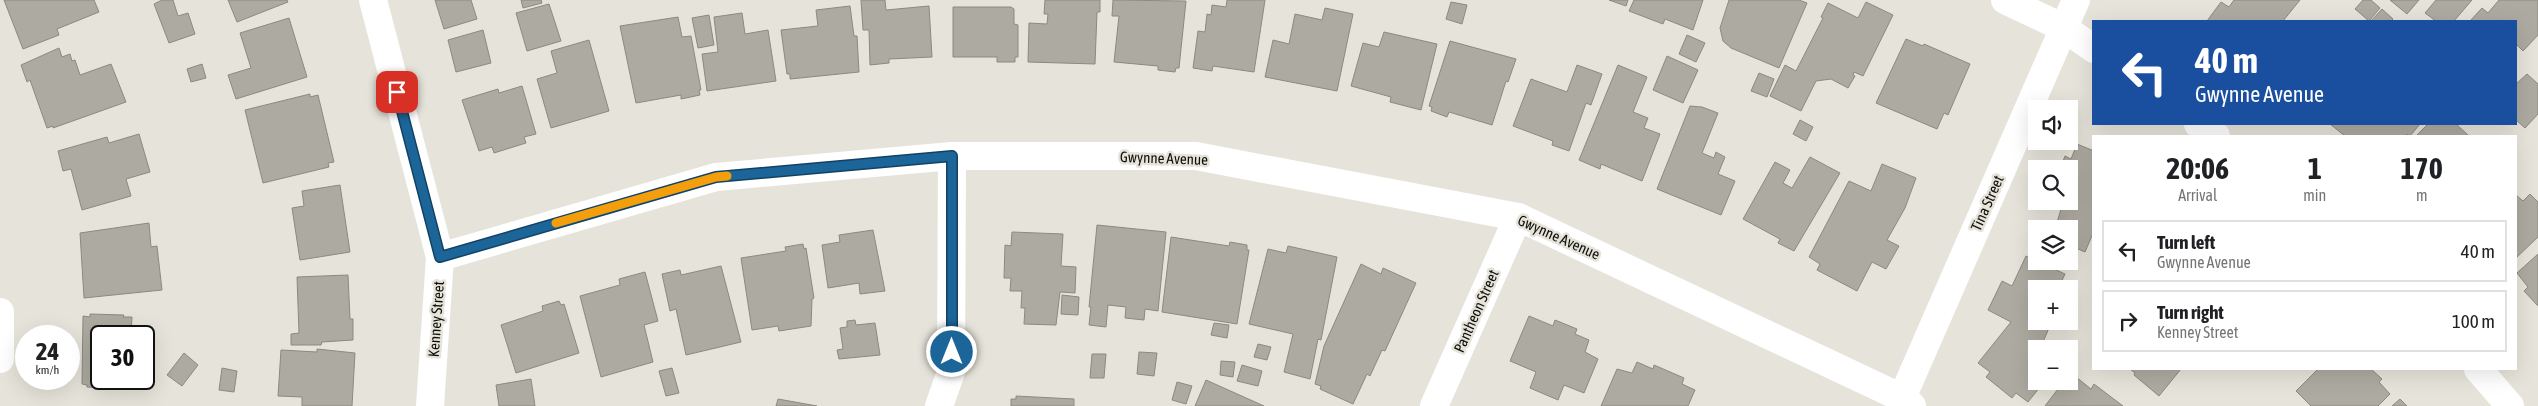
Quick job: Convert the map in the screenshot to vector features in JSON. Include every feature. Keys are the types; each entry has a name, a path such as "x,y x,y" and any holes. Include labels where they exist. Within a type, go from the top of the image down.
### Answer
{"street":[{"name":"Kenney Street","path":"373,0 440,257 430,406"},
{"path":"2005,0 2064,28 2092,48"},
{"name":"Tina Street","path":"1904,403 2076,0"},
{"path":"2200,125 2214,135"},
{"name":"Gwynne Avenue","path":"440,257 716,177 952,156 1196,156 1518,217 1904,403"},
{"path":"939,406 951,372 952,156"},
{"name":"Pantheon Street","path":"1434,406 1518,217"},
{"path":"0,312 0,359"},
{"path":"2479,370 2510,406"}],"building":[{"path":"4,0 94,0 99,12 57,29 59,35 23,49"},
{"path":"162,0 173,0 178,16 188,13 195,34 169,43 154,4"},
{"path":"228,0 287,0 288,2 237,22"},
{"path":"435,0 471,0 477,19 444,29"},
{"path":"521,0 541,0 542,3 523,8"},
{"path":"861,0 885,0 886,10 929,6 932,57 889,59 889,63 870,65 869,30 863,30"},
{"path":"1045,0 1100,0 1100,12 1097,12 1095,64 1028,62 1029,23 1047,24 1048,14 1044,14"},
{"path":"1113,0 1186,1 1179,68 1176,68 1175,72 1158,70 1158,66 1114,62 1119,16 1112,16"},
{"path":"1227,0 1265,0 1254,72 1213,66 1212,71 1193,68 1198,31 1205,32 1207,14 1211,15 1212,5 1226,7"},
{"path":"1609,0 1628,0 1626,6"},
{"path":"1634,0 1703,0 1693,30 1665,19 1663,24 1629,11"},
{"path":"1729,0 1799,0 1807,3 1779,68 1731,48 1723,41 1720,28"},
{"path":"2234,0 2300,0 2284,20 2208,20 2221,2 2229,7"},
{"path":"2363,0 2371,0 2380,8 2370,20 2355,9"},
{"path":"2390,0 2419,0 2407,14"},
{"path":"2436,0 2472,0 2455,20 2435,20 2425,13"},
{"path":"2499,0 2538,0 2538,35 2523,51 2517,45 2517,20 2471,20 2482,8 2488,13"},
{"path":"1451,2 1467,5 1462,24 1446,19"},
{"path":"1866,2 1893,15 1863,76 1854,72 1853,75 1855,76 1848,88 1831,79 1816,81 1801,111 1770,96 1785,65 1796,71 1823,18 1821,17 1828,3 1858,18"},
{"path":"549,4 561,41 527,51 516,13"},
{"path":"850,6 854,36 857,36 859,72 790,79 790,74 787,74 781,30 818,26 816,10"},
{"path":"953,7 1011,7 1014,9 1014,24 1018,25 1018,57 1015,57 1015,62 997,62 997,57 953,57"},
{"path":"1325,8 1353,14 1337,91 1265,77 1273,40 1289,44 1295,14 1322,20"},
{"path":"2382,9 2393,19 2392,20 2372,20"},
{"path":"742,13 745,34 768,30 776,81 707,91 702,54 718,52 714,17"},
{"path":"709,15 714,45 698,48 692,18"},
{"path":"678,17 682,37 691,36 701,90 699,90 700,95 681,99 681,95 636,103 620,26"},
{"path":"289,18 307,77 236,99 228,75 251,68 240,33"},
{"path":"483,30 491,63 456,72 448,40"},
{"path":"1384,32 1437,44 1421,110 1390,102 1391,97 1351,86 1363,43 1379,47"},
{"path":"1687,35 1705,43 1696,62 1679,54"},
{"path":"1906,39 1923,46 1924,44 1970,64 1948,115 1944,113 1937,129 1876,103"},
{"path":"589,40 609,111 551,128 537,79 557,73 551,51"},
{"path":"1450,41 1516,59 1508,82 1506,81 1492,125 1449,112 1447,117 1431,111 1432,107 1429,106"},
{"path":"59,48 62,57 70,54 72,61 75,60 80,75 111,64 126,102 53,128 53,126 47,128 30,80 27,82 21,65"},
{"path":"1667,56 1698,70 1683,103 1653,90"},
{"path":"202,64 206,78 191,82 187,69"},
{"path":"1577,65 1602,74 1591,105 1586,103 1569,151 1552,145 1553,141 1513,126 1531,79 1567,92"},
{"path":"1618,65 1647,77 1633,112 1648,118 1644,128 1660,134 1642,181 1601,164 1600,169 1579,160"},
{"path":"1759,73 1774,79 1767,97 1751,91"},
{"path":"2527,74 2538,84 2538,114 2525,128 2517,121 2517,83"},
{"path":"522,86 536,134 524,137 526,143 494,153 492,147 479,151 462,100 498,89 499,93"},
{"path":"310,94 310,97 318,95 334,162 328,163 329,167 263,183 245,110"},
{"path":"1690,106 1702,107 1718,113 1702,153 1714,158 1716,152 1725,157 1718,174 1735,181 1721,215 1657,189"},
{"path":"1800,120 1813,127 1806,141 1793,134"},
{"path":"2331,125 2419,125 2411,135 2344,135"},
{"path":"2427,125 2457,125 2468,135 2417,135"},
{"path":"139,134 150,172 126,179 131,196 82,210 71,169 63,171 58,151 107,137 109,143"},
{"path":"2078,144 2092,150 2092,236 2085,252 2078,249 2078,220 2058,220 2061,210 2078,210 2078,160 2063,160 2065,156 2071,159 2075,150 2078,150"},
{"path":"1810,157 1840,173 1794,251 1778,243 1780,239 1743,219 1775,162 1790,170 1783,183 1792,188"},
{"path":"1882,164 1916,178 1905,208 1887,240 1899,246 1886,269 1872,262 1857,291 1817,270 1820,264 1809,257 1849,181 1871,191"},
{"path":"340,185 350,252 300,260 292,208 304,206 302,191"},
{"path":"2530,194 2538,202 2538,237 2517,257 2517,196 2523,201"},
{"path":"149,223 151,247 157,246 162,290 84,298 80,233"},
{"path":"1097,225 1166,232 1158,311 1145,309 1144,320 1125,318 1126,307 1108,305 1106,327 1089,325"},
{"path":"873,230 885,291 860,294 859,283 828,288 822,245 840,242 839,235"},
{"path":"1012,232 1063,234 1061,266 1076,267 1075,293 1060,292 1056,325 1024,324 1025,308 1021,308 1022,291 1010,291 1011,278 1004,278 1005,245 1011,246"},
{"path":"1171,237 1229,246 1230,242 1247,245 1247,250 1249,250 1237,324 1162,312"},
{"path":"803,244 804,249 806,248 814,298 812,299 811,326 779,331 778,326 752,330 741,258 786,251 785,247"},
{"path":"1288,246 1337,257 1321,340 1318,339 1310,379 1284,372 1293,334 1249,324 1268,249 1286,253"},
{"path":"2538,254 2538,306 2524,291 2528,287 2517,273"},
{"path":"2026,256 2028,257 2028,270 2056,270 2065,274 2062,280 2028,280 2028,330 2048,330 2044,340 2028,340 2028,390 2038,390 2028,402 2016,393 2012,398 1986,377 1990,372 1978,363 2011,322 1988,310 2002,281 2012,286"},
{"path":"1361,264 1381,274 1383,268 1416,283 1385,351 1382,350 1370,376 1367,374 1353,404 1320,389 1321,386 1315,384 1324,346"},
{"path":"721,266 741,342 686,355 676,309 670,311 662,274 680,270 681,275"},
{"path":"645,272 658,321 644,325 653,362 601,377 580,296 620,285 619,279"},
{"path":"348,275 350,319 353,319 353,340 322,342 321,345 291,345 291,334 299,333 297,277"},
{"path":"1062,295 1079,297 1078,315 1061,314"},
{"path":"559,301 561,305 564,304 579,353 516,373 501,325 543,311 542,306"},
{"path":"90,314 132,317 132,325 90,325 90,387 82,384 83,316 90,317"},
{"path":"1529,316 1553,326 1555,320 1577,329 1575,334 1589,340 1585,352 1598,359 1584,393 1564,385 1558,400 1530,388 1536,372 1510,361"},
{"path":"855,320 856,325 875,323 880,355 839,359 837,350 843,349 840,328 847,327 847,321"},
{"path":"1214,323 1229,325 1227,338 1211,335"},
{"path":"1258,344 1271,347 1267,360 1254,357"},
{"path":"317,349 355,353 352,406 302,406 302,397 278,396 281,350 317,352"},
{"path":"1139,352 1157,353 1154,376 1137,374"},
{"path":"184,353 198,365 182,386 167,375"},
{"path":"1092,354 1106,354 1104,378 1090,378"},
{"path":"1221,361 1235,362 1233,377 1220,375"},
{"path":"1637,362 1653,369 1654,365 1684,378 1682,384 1695,390 1688,406 1601,406 1617,369 1632,373"},
{"path":"1242,365 1262,371 1258,386 1237,381"},
{"path":"222,368 237,371 234,392 219,390"},
{"path":"672,368 679,393 666,396 659,371"},
{"path":"2131,370 2180,370 2159,396 2134,375 2135,373"},
{"path":"2317,370 2372,370 2382,379 2379,382 2390,394 2378,406 2311,406 2296,391"},
{"path":"531,379 535,406 499,406 496,385"},
{"path":"2078,379 2091,389 2094,384 2123,406 2045,406 2057,390 2078,390"},
{"path":"1206,380 1264,406 1195,406"},
{"path":"1177,382 1192,386 1186,404 1172,400"},
{"path":"1016,396 1074,399 1074,406 1011,406 1011,399 1016,399"},
{"path":"778,399 817,406 776,406"},
{"path":"2400,399 2407,406 2392,406"}],"slow traffic":[{"path":"556,223 716,177 727,176"}],"route":[{"path":"397,92 440,257 716,177 952,156 952,352"}]}
